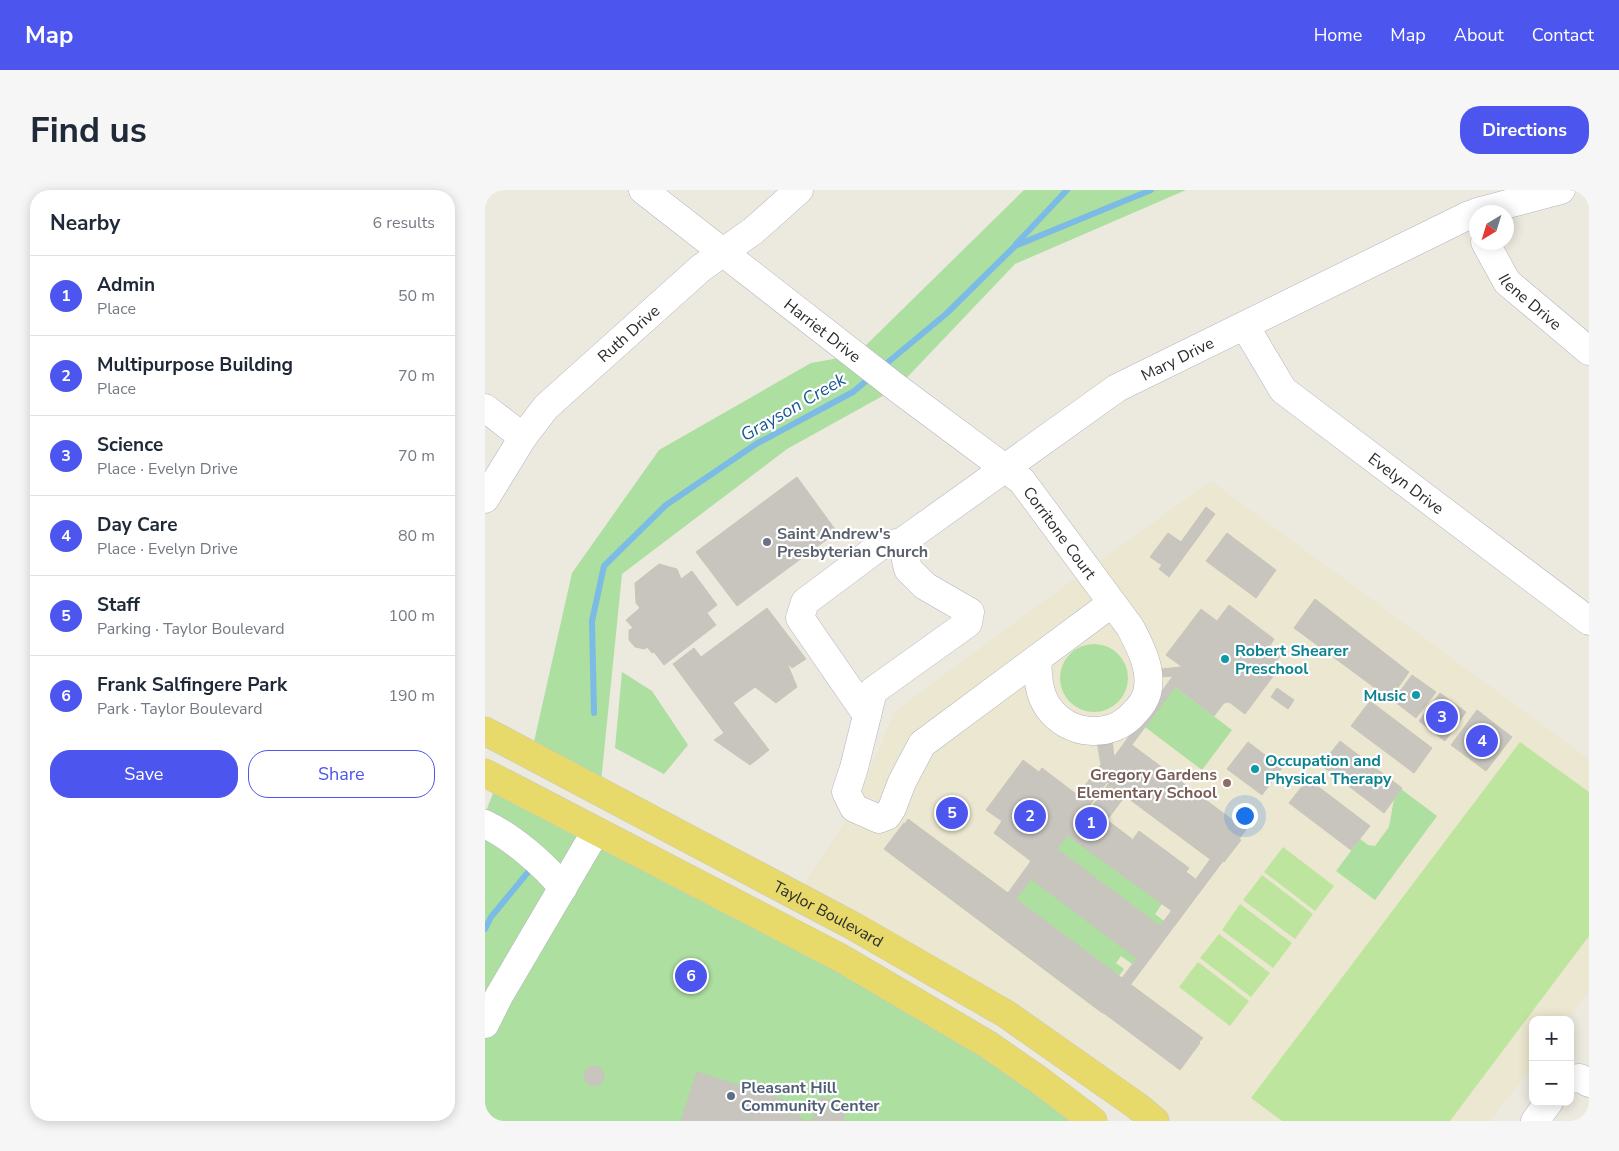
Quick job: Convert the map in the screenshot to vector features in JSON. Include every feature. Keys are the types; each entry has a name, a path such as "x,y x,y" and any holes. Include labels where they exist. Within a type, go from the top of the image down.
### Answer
{"main road":[{"name":"Taylor Boulevard","path":"485,730 855,927 1006,1014 1137,1106 1155,1121"},
{"name":"Taylor Boulevard","path":"485,773 839,957 987,1044 1093,1121"}],"street":[{"name":"Harriet Drive","path":"643,190 725,252 897,388 1005,467"},
{"name":"Ruth Drive","path":"485,499 523,437 546,407 701,268 753,231 799,190"},
{"name":"Mary Drive","path":"1513,205 1561,190"},
{"name":"Mary Drive","path":"902,542 1117,388 1469,220"},
{"name":"Ilene Drive","path":"1489,250 1507,282 1589,352"},
{"name":"Evelyn Drive","path":"1245,326 1283,390 1589,621"},
{"path":"485,408 523,437"},
{"name":"Corritone Court","path":"1005,467 1022,481 1112,603"},
{"path":"867,716 800,618 805,602 880,546 902,542 908,569 925,586 970,612 968,623 873,691 867,716 854,768 846,792 854,808 879,819 887,816 922,744 1112,603 1130,627 1141,647 1146,665 1147,692 1141,705 1132,716 1109,730 1097,732 1077,729 1060,720 1043,699 1038,681 1037,659"},
{"path":"485,824 505,835 556,880"},
{"path":"485,1024 556,880 596,831"},
{"path":"1574,1079 1580,1078 1589,1083"},
{"path":"1535,1121 1546,1106"}],"shaded area":[{"name":"Gregory Gardens Elementary School","path":"1211,481 1589,759 1589,991 1570,1016 1529,1016 1529,1070 1490,1121 1155,1121 796,896 854,808 894,712"}],"green space":[{"path":"1024,190 1186,190 1015,264 897,388 787,449 622,574 600,792 531,755 572,573 659,450 811,363 856,355"},
{"path":"1094,644 1107,646 1118,654 1126,665 1128,678 1126,691 1118,702 1107,710 1094,712 1081,710 1070,702 1062,691 1060,678 1062,665 1070,654 1081,646"},
{"path":"622,672 652,691 688,745 664,774 615,748"},
{"path":"1175,687 1232,730 1202,770 1145,727"},
{"path":"1520,742 1589,792 1589,936 1450,1121 1282,1121 1251,1098"},
{"path":"498,780 839,957 1093,1121 494,1121 485,1114 485,814"},
{"path":"1401,789 1437,816 1375,900 1336,871 1360,839 1368,845 1375,846 1389,827 1394,799"},
{"path":"1068,834 1162,904 1155,914 1164,921 1160,926 1057,849"},
{"path":"1283,847 1334,886 1315,911 1264,872"},
{"path":"1262,875 1313,914 1295,939 1243,900"},
{"path":"1031,879 1137,958 1132,964 1121,956 1116,963 1124,969 1119,976 1016,899"},
{"path":"1240,904 1292,943 1273,968 1222,930"},
{"path":"1219,934 1270,973 1251,997 1200,958"},
{"path":"1198,962 1249,1001 1230,1026 1179,987"}],"building":[{"name":"Saint Andrew's Presbyterian Church","path":"797,477 837,532 737,606 696,552"},
{"path":"1206,507 1215,514 1169,577 1159,569 1162,565 1150,557 1168,533 1181,542"},
{"path":"1227,533 1276,570 1256,598 1206,561"},
{"path":"659,564 677,569 681,579 692,571 717,605 707,613 716,625 664,665 654,652 652,653 647,647 645,649 635,647 629,640 629,630 633,628 626,620 640,608 636,603 635,583"},
{"path":"1315,599 1409,672 1390,699 1294,628"},
{"name":"Robert Shearer Preschool","path":"1229,605 1274,639 1269,647 1281,655 1275,663 1280,667 1245,714 1229,702 1224,703 1214,716 1173,685 1182,673 1181,666 1166,655 1201,609 1217,621"},
{"path":"767,608 806,659 792,668 787,663 797,687 776,703 755,687 733,703 769,750 750,765 714,740 724,733 673,664 694,648 701,657"},
{"path":"1181,667 1182,673 1173,685 1175,687 1125,754 1123,752 1106,774 1098,768 1101,765 1097,741 1112,739 1114,757 1173,676 1161,677 1161,669"},
{"name":"Music","path":"1412,675 1436,692 1416,718 1395,702 1397,699 1395,698"},
{"path":"1277,688 1294,700 1288,709 1271,697"},
{"path":"1440,693 1466,712 1445,741 1419,721"},
{"path":"1370,701 1432,748 1414,773 1351,726"},
{"path":"1477,710 1512,737 1486,771 1451,745"},
{"path":"1340,741 1402,788 1384,813 1321,765"},
{"name":"Occupation and Physical Therapy","path":"1248,742 1282,768 1262,795 1227,769"},
{"path":"1132,745 1246,830 1239,839 1125,754"},
{"path":"1123,752 1241,840 1224,862 1106,774"},
{"path":"1023,760 1039,772 1042,768 1080,797 1031,861 994,833 1002,821 986,810"},
{"path":"1098,768 1214,854 1210,859 1107,782 1089,806 1078,795"},
{"path":"1308,779 1370,826 1351,850 1289,803"},
{"path":"1109,783 1126,795 1107,820 1132,839 1117,861 1070,826 1086,804 1091,808"},
{"path":"1080,797 1086,804 1070,826 1176,905 1172,911 1067,835 1057,849 1160,926 1159,933 1051,852 1031,879 1031,861"},
{"path":"908,819 1008,893 1031,861 1031,879 1016,899 1122,978 1120,986 905,824"},
{"path":"904,823 1120,986 1101,1012 884,849"},
{"path":"1139,831 1189,868 1186,872 1198,881 1179,907 1117,861"},
{"path":"1051,852 1159,933 1139,960 1031,879"},
{"path":"1214,854 1223,861 1131,984 1122,978 1137,958 1139,960 1159,933 1160,926 1176,905 1179,907 1198,881 1196,879"},
{"path":"1122,978 1203,1038 1199,1042 1124,987 1105,1014 1101,1012 1120,986"},
{"path":"1124,987 1200,1043 1180,1070 1105,1014"},
{"path":"594,1066 601,1069 604,1076 601,1083 594,1086 587,1083 584,1076 587,1069"},
{"name":"Pleasant Hill Community Center","path":"697,1072 802,1106 798,1118 808,1121 681,1121"},
{"name":"Pleasant Hill Community Center","path":"820,1097 848,1106 843,1121 812,1121"}],"waterway":[{"path":"1016,244 1067,190"},
{"name":"Grayson Creek","path":"881,368 946,314 1015,246 1151,190"},
{"name":"Grayson Creek","path":"594,713 592,621 604,566 666,505 756,444 853,392 872,376"},
{"name":"Grayson Creek","path":"485,929 491,917 533,866"}],"place":[{"name":"Saint Andrew's Presbyterian Church","path":"767,542"},
{"name":"Robert Shearer Preschool","path":"1225,659"},
{"name":"Music","path":"1416,695"},
{"name":"Science","path":"1442,717"},
{"name":"Day Care","path":"1482,741"},
{"name":"Occupation and Physical Therapy","path":"1255,769"},
{"name":"Gregory Gardens Elementary School","path":"1227,783"},
{"name":"Staff","path":"952,813"},
{"name":"Multipurpose Building","path":"1030,816"},
{"name":"Admin","path":"1091,823"},
{"name":"Frank Salfingere Park","path":"691,976"},
{"name":"Pleasant Hill Community Center","path":"731,1096"}]}
